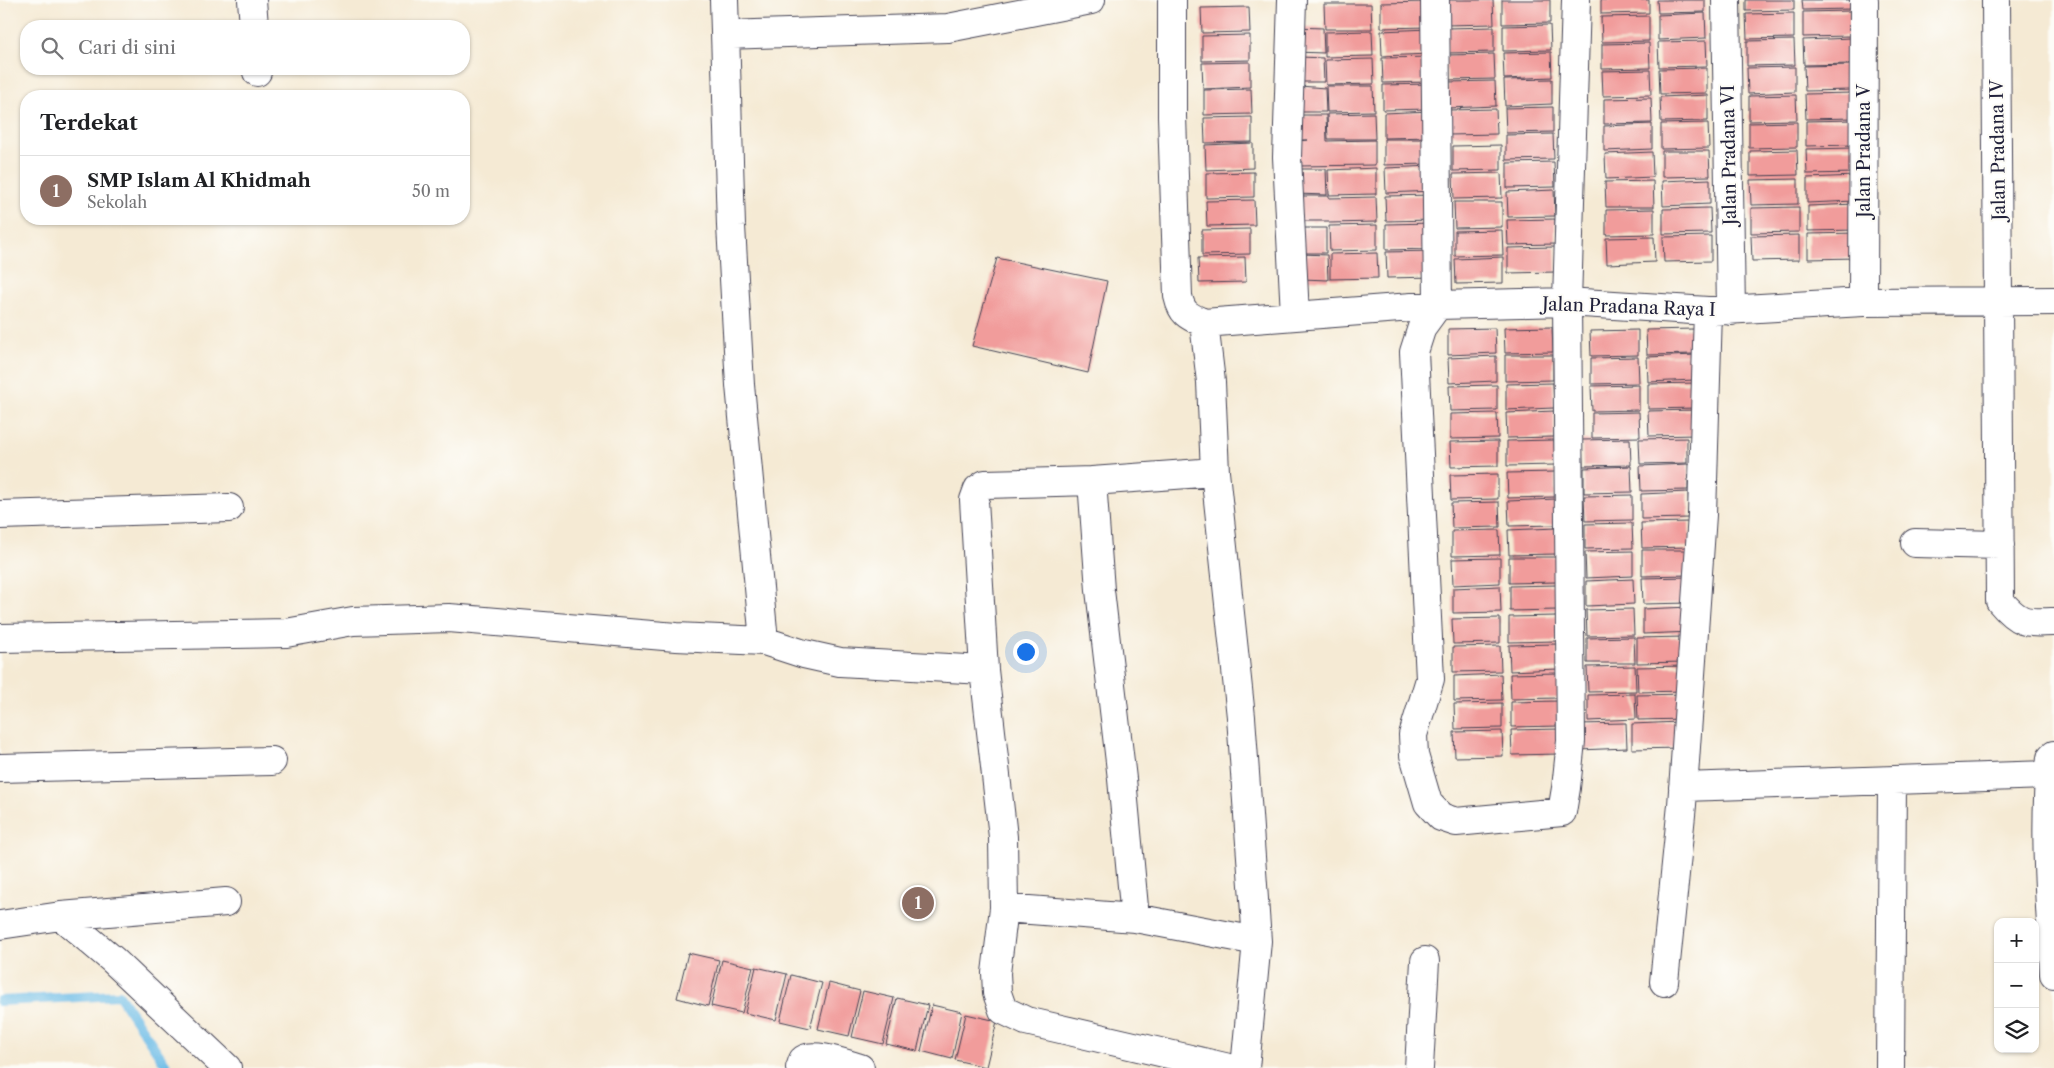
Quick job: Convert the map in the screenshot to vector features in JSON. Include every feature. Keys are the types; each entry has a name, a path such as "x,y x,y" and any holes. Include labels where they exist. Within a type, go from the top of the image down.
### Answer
{"street":[{"path":"252,0 254,20"},
{"path":"724,0 731,226 740,375 764,641"},
{"path":"726,35 948,28 1091,0"},
{"path":"1172,0 1172,116 1178,296 1181,309 1190,317 1204,323 1211,382 1215,472 1241,717 1256,940 1245,1068"},
{"path":"1292,0 1287,157 1295,315"},
{"path":"1435,0 1438,305 1422,327 1414,352 1430,679 1414,735 1414,755 1428,803 1441,817 1456,822 1562,812 1566,788 1570,741 1567,302 1576,0"},
{"name":"Jalan Pradana VI","path":"1664,982 1683,787 1702,515 1720,311 1726,0"},
{"name":"Jalan Pradana V","path":"1863,302 1864,0"},
{"name":"Jalan Pradana IV","path":"1996,0 2000,301 2000,601 2011,615 2028,622 2054,622"},
{"name":"Jalan Pradana Raya I","path":"1204,323 1438,305 1567,302 1720,311 1863,302 2054,301"},
{"path":"1215,472 1092,481 985,484 978,489 974,500 984,670 1003,837 1004,908 996,973 997,993 1003,1010 1026,1021 1228,1068"},
{"path":"1092,481 1100,590 1122,779 1135,918"},
{"path":"0,515 229,508"},
{"path":"1915,543 2000,545"},
{"path":"0,638 286,633 353,621 449,618 676,637 764,641 804,654 840,662 984,670"},
{"path":"0,768 272,761"},
{"path":"1683,787 1892,781 2052,765 2048,891 2054,974"},
{"path":"1890,1068 1892,781"},
{"path":"0,925 61,916 226,902"},
{"path":"1004,908 1135,918 1256,940"},
{"path":"61,916 113,960 228,1068"},
{"path":"1419,1068 1425,962"},
{"path":"800,1068 802,1060 808,1056 860,1068"}],"building":[{"path":"1446,0 1493,0 1494,24 1446,25"},
{"path":"1502,0 1550,0 1550,23 1502,24"},
{"path":"1601,0 1649,0 1649,13 1601,14"},
{"path":"1657,0 1705,0 1705,12 1658,13"},
{"path":"1746,0 1794,0 1794,10 1746,11"},
{"path":"1802,0 1850,0 1850,9 1803,10"},
{"path":"1428,2 1429,27 1381,28 1381,3"},
{"path":"1324,4 1371,4 1372,29 1325,29"},
{"path":"1249,7 1250,32 1202,33 1201,8"},
{"path":"1850,11 1851,36 1803,37 1803,12"},
{"path":"1705,13 1706,38 1658,40 1658,15"},
{"path":"1794,13 1794,38 1747,39 1746,14"},
{"path":"1649,16 1649,41 1602,42 1601,17"},
{"path":"1550,25 1551,50 1503,51 1503,26"},
{"path":"1294,27 1323,28 1324,53 1295,52"},
{"path":"1494,27 1494,52 1447,53 1446,28"},
{"path":"1429,29 1429,54 1382,56 1381,31"},
{"path":"1372,31 1373,56 1325,57 1325,32"},
{"path":"1250,35 1250,60 1202,61 1202,36"},
{"path":"1851,38 1852,64 1804,65 1803,40"},
{"path":"1794,40 1795,65 1747,66 1747,41"},
{"path":"1706,41 1707,66 1659,67 1658,42"},
{"path":"1649,43 1650,68 1602,69 1602,44"},
{"path":"1551,52 1552,77 1504,79 1503,53"},
{"path":"1494,54 1495,79 1447,80 1447,55"},
{"path":"1301,57 1323,58 1324,82 1302,82"},
{"path":"1429,57 1430,82 1383,83 1382,58"},
{"path":"1373,59 1374,84 1326,85 1325,60"},
{"path":"1250,62 1250,87 1203,89 1202,63"},
{"path":"1852,65 1852,90 1805,91 1804,66"},
{"path":"1795,67 1795,92 1748,94 1747,68"},
{"path":"1707,68 1707,93 1660,94 1659,69"},
{"path":"1650,70 1651,95 1603,96 1602,71"},
{"path":"1552,79 1552,104 1505,106 1504,80"},
{"path":"1495,81 1496,106 1448,108 1448,82"},
{"path":"1430,84 1431,109 1383,110 1383,85"},
{"path":"1300,86 1325,88 1326,112 1300,112"},
{"path":"1326,86 1373,86 1374,111 1327,112"},
{"path":"1251,89 1252,114 1204,115 1204,90"},
{"path":"1853,93 1853,118 1806,119 1805,94"},
{"path":"1708,95 1708,121 1661,122 1660,97"},
{"path":"1796,95 1797,120 1749,121 1749,96"},
{"path":"1651,98 1652,123 1604,124 1604,99"},
{"path":"1553,107 1553,132 1506,133 1505,108"},
{"path":"1496,109 1497,134 1449,135 1448,110"},
{"path":"1431,111 1432,137 1384,138 1384,113"},
{"path":"1374,113 1375,139 1328,139 1327,114"},
{"path":"1295,115 1326,115 1327,141 1375,140 1375,165 1298,166 1297,141 1308,140 1296,140"},
{"path":"1252,117 1252,142 1205,143 1204,118"},
{"path":"1853,120 1854,145 1806,146 1806,121"},
{"path":"1797,122 1797,147 1749,148 1749,123"},
{"path":"1708,123 1709,148 1661,149 1661,124"},
{"path":"1652,124 1652,149 1604,151 1604,126"},
{"path":"1553,134 1554,159 1506,160 1506,135"},
{"path":"1384,139 1432,139 1432,164 1384,165"},
{"path":"1253,143 1253,168 1206,170 1205,145"},
{"path":"1501,145 1501,170 1453,171 1453,146"},
{"path":"1854,148 1854,173 1807,174 1806,149"},
{"path":"1797,150 1798,175 1750,176 1750,151"},
{"path":"1662,151 1709,151 1710,176 1662,177"},
{"path":"1652,152 1653,177 1606,179 1605,154"},
{"path":"1554,162 1555,187 1507,188 1507,163"},
{"path":"1432,166 1433,191 1386,193 1385,168"},
{"path":"1376,168 1376,194 1329,195 1328,170"},
{"path":"1295,169 1326,169 1327,195 1296,194"},
{"path":"1254,172 1254,197 1206,198 1206,173"},
{"path":"1501,173 1502,198 1454,199 1453,174"},
{"path":"1855,176 1855,201 1807,203 1807,178"},
{"path":"1710,179 1710,204 1663,206 1662,181"},
{"path":"1798,179 1798,204 1751,205 1750,180"},
{"path":"1653,181 1654,207 1606,207 1605,182"},
{"path":"1554,190 1555,216 1508,217 1507,192"},
{"path":"1433,195 1433,220 1386,221 1385,196"},
{"path":"1298,196 1329,196 1329,198 1376,197 1377,222 1329,223 1329,221 1298,221"},
{"path":"1254,200 1255,225 1207,226 1206,201"},
{"path":"1454,202 1502,202 1502,227 1455,228"},
{"path":"1855,204 1856,230 1808,231 1808,206"},
{"path":"1799,207 1799,232 1751,233 1751,208"},
{"path":"1710,208 1711,233 1663,234 1663,209"},
{"path":"1654,209 1654,234 1606,235 1606,210"},
{"path":"1555,219 1555,244 1508,245 1507,220"},
{"path":"1434,223 1434,249 1386,250 1386,224"},
{"path":"1377,225 1377,250 1330,251 1329,226"},
{"path":"1295,228 1326,228 1326,253 1296,253"},
{"path":"1250,229 1250,254 1202,255 1202,230"},
{"path":"1502,230 1503,255 1455,256 1455,231"},
{"path":"1856,233 1856,258 1808,259 1808,234"},
{"path":"1799,235 1799,260 1752,261 1751,236"},
{"path":"1711,236 1711,261 1664,262 1663,237"},
{"path":"1654,237 1655,262 1607,264 1606,238"},
{"path":"1555,247 1556,272 1508,273 1508,248"},
{"path":"1434,251 1435,277 1387,278 1386,252"},
{"path":"1377,253 1378,278 1330,279 1330,254"},
{"path":"1302,254 1327,255 1328,280 1302,279"},
{"path":"1245,257 1246,282 1199,283 1198,258"},
{"path":"1503,257 1503,283 1456,284 1455,259"},
{"path":"997,258 1107,281 1088,373 972,346"},
{"path":"1552,327 1553,352 1505,353 1504,328"},
{"path":"1495,328 1496,353 1448,355 1448,329"},
{"path":"1694,329 1695,354 1647,355 1646,330"},
{"path":"1638,330 1638,355 1591,356 1590,331"},
{"path":"1505,355 1553,355 1553,380 1505,381"},
{"path":"1695,355 1695,380 1648,382 1647,357"},
{"path":"1496,356 1496,381 1449,383 1448,358"},
{"path":"1638,357 1639,383 1591,384 1591,358"},
{"path":"1553,383 1554,408 1506,410 1506,384"},
{"path":"1695,383 1696,408 1648,409 1648,384"},
{"path":"1497,385 1497,410 1450,411 1449,386"},
{"path":"1639,385 1639,410 1592,411 1591,386"},
{"path":"1696,410 1697,435 1649,436 1648,411"},
{"path":"1554,411 1554,437 1507,438 1506,413"},
{"path":"1639,412 1640,437 1592,438 1592,413"},
{"path":"1497,413 1498,438 1450,439 1450,414"},
{"path":"1687,438 1687,463 1640,464 1639,439"},
{"path":"1630,439 1631,465 1583,466 1582,440"},
{"path":"1554,440 1555,465 1507,466 1507,441"},
{"path":"1498,441 1498,466 1451,467 1450,442"},
{"path":"1688,464 1688,490 1641,491 1640,466"},
{"path":"1631,466 1632,492 1584,493 1584,468"},
{"path":"1555,472 1555,497 1508,498 1507,473"},
{"path":"1498,474 1498,499 1451,500 1450,475"},
{"path":"1688,492 1689,518 1641,519 1641,494"},
{"path":"1632,495 1632,520 1585,521 1584,496"},
{"path":"1556,499 1556,525 1509,526 1508,501"},
{"path":"1499,502 1500,527 1452,528 1451,503"},
{"path":"1689,522 1690,547 1642,548 1641,523"},
{"path":"1632,523 1633,548 1585,549 1585,524"},
{"path":"1556,528 1557,554 1509,555 1508,530"},
{"path":"1499,530 1500,555 1452,556 1452,531"},
{"path":"1642,550 1689,550 1690,575 1642,576"},
{"path":"1633,551 1633,576 1586,578 1585,552"},
{"path":"1509,557 1557,557 1557,582 1509,583"},
{"path":"1500,558 1500,583 1453,585 1452,559"},
{"path":"1690,577 1690,603 1643,604 1642,578"},
{"path":"1633,579 1634,604 1586,606 1586,581"},
{"path":"1557,585 1558,610 1510,611 1510,586"},
{"path":"1500,586 1501,612 1453,613 1453,588"},
{"path":"1690,607 1691,632 1643,634 1643,609"},
{"path":"1633,609 1634,635 1587,636 1586,610"},
{"path":"1557,616 1557,641 1509,642 1509,617"},
{"path":"1500,618 1500,643 1453,644 1452,619"},
{"path":"1634,637 1635,663 1587,663 1587,638"},
{"path":"1684,637 1685,662 1637,663 1637,638"},
{"path":"1557,644 1558,669 1510,671 1509,645"},
{"path":"1500,646 1501,671 1453,672 1453,647"},
{"path":"1635,666 1636,691 1588,692 1587,667"},
{"path":"1685,666 1685,691 1638,692 1637,667"},
{"path":"1558,673 1558,698 1511,699 1510,674"},
{"path":"1501,674 1502,700 1454,701 1454,676"},
{"path":"1635,694 1636,719 1588,721 1588,695"},
{"path":"1685,694 1686,719 1638,720 1637,695"},
{"path":"1558,701 1559,726 1511,727 1511,702"},
{"path":"1502,703 1502,728 1455,729 1454,704"},
{"path":"1679,722 1680,748 1632,749 1632,724"},
{"path":"1626,723 1627,748 1579,750 1578,724"},
{"path":"1559,729 1559,754 1512,755 1511,730"},
{"path":"1502,731 1503,756 1455,757 1454,732"},
{"path":"688,953 719,960 708,1006 677,998"},
{"path":"722,960 753,967 742,1013 711,1006"},
{"path":"756,967 787,974 776,1020 745,1013"},
{"path":"791,975 822,983 810,1028 780,1021"},
{"path":"829,983 860,991 849,1036 818,1029"},
{"path":"863,991 894,998 883,1044 852,1037"},
{"path":"897,998 928,1005 917,1051 886,1044"},
{"path":"932,1005 962,1012 952,1059 921,1051"},
{"path":"966,1014 997,1021 986,1067 955,1060"}],"waterway":[{"path":"0,1001 119,995 168,1068"}],"place":[{"name":"SMP Islam Al Khidmah","path":"918,903"}]}
